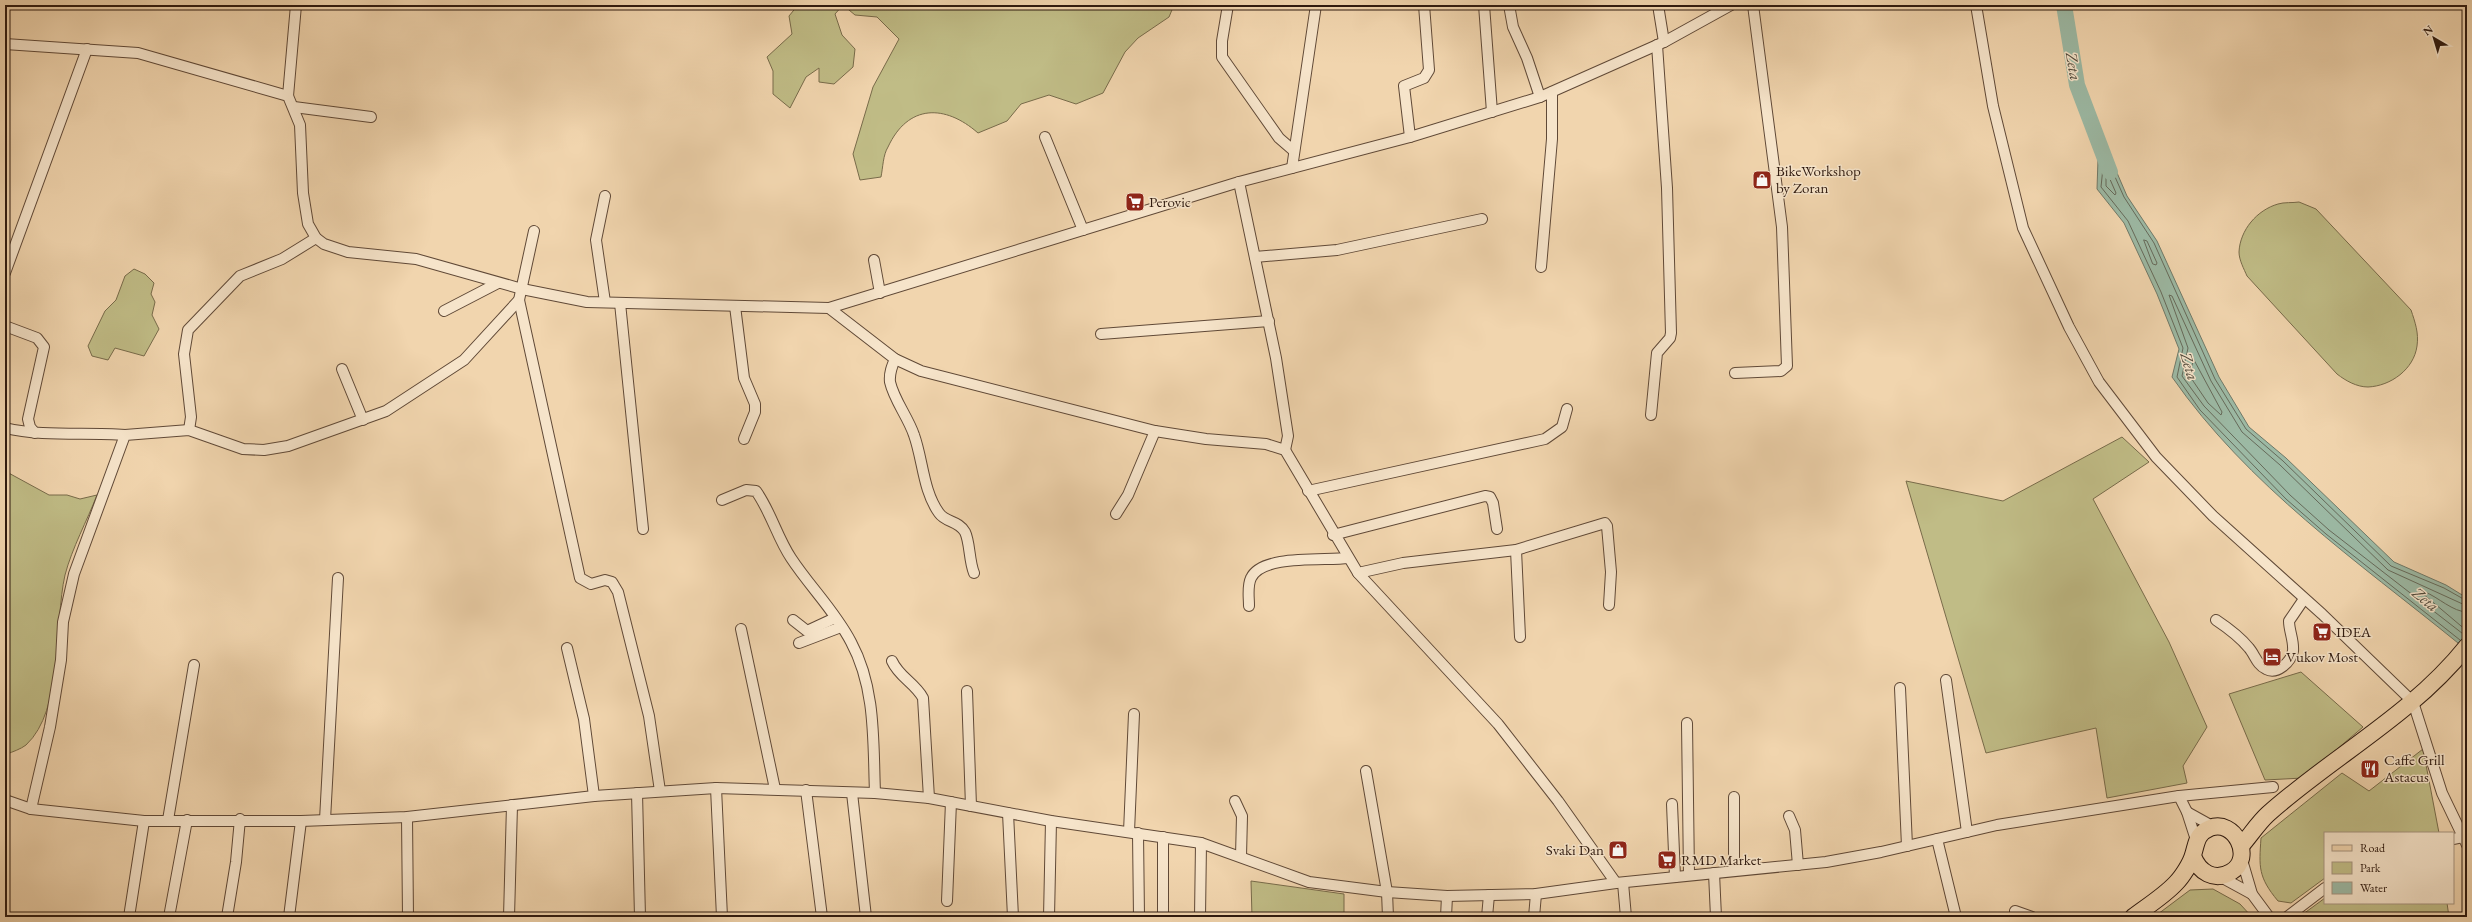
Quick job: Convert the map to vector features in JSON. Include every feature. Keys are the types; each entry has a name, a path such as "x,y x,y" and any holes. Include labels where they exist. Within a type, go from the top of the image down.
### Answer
{"main road":[{"path":"2176,883 2235,869 2241,853 2267,814 2413,702 2454,662 2467,646"},
{"path":"2133,917 2176,883 2195,848 2200,835 2267,814"},
{"path":"2221,829 2236,836 2241,853"},
{"path":"2195,848 2196,863 2213,875"}],"street":[{"path":"296,5 288,96 294,107 300,125 305,211 308,224 316,238 334,248 348,252 416,259 498,283 587,302 829,308 1239,182 1410,137 1540,97 1660,44 1726,6"},
{"path":"1228,5 1222,41 1222,57 1279,138 1294,151"},
{"path":"1292,168 1316,5"},
{"path":"1410,137 1404,86 1424,78 1429,70 1424,5"},
{"path":"1484,5 1492,112"},
{"path":"1509,5 1513,27 1527,58 1540,97"},
{"path":"1651,415 1657,353 1670,338 1671,333 1667,188 1658,5"},
{"path":"1735,373 1780,371 1787,366 1782,227 1753,5"},
{"path":"1976,5 1993,106 2023,228 2069,327 2098,382 2156,457 2213,516 2322,614 2413,702 2442,793 2465,841"},
{"path":"5,44 138,52 288,96"},
{"path":"5,273 87,49"},
{"path":"1541,267 1552,139 1552,92"},
{"path":"294,107 371,117"},
{"path":"1045,136 1083,230"},
{"path":"1239,182 1269,321 1288,436 1285,450 1333,534 1358,573 1498,724 1620,883 1626,917"},
{"path":"605,302 596,240 606,196"},
{"path":"1255,257 1337,250 1482,219"},
{"path":"5,428 35,433 126,435 189,430 243,449 264,450 288,446 362,420 386,411 464,360 519,300 534,231"},
{"path":"189,430 191,417 184,354 188,330 240,276 282,259 316,238"},
{"path":"874,260 880,292"},
{"path":"444,311 498,283"},
{"path":"519,300 580,578 591,584 605,580 612,582 618,592 649,716 660,791"},
{"path":"620,303 643,529"},
{"path":"735,306 744,378 755,404 756,412 744,439"},
{"path":"829,308 895,359 921,371 1155,431 1206,439 1266,444 1285,450"},
{"path":"1101,334 1269,321"},
{"path":"5,326 38,338 44,347 28,420 30,427 35,433"},
{"path":"895,359 890,370 890,382 914,434 929,492 939,514 946,520 953,521 965,533 969,559 974,573"},
{"path":"342,369 362,420"},
{"path":"1308,491 1545,439 1562,427 1567,409"},
{"path":"1116,514 1128,495 1155,431"},
{"path":"31,809 50,727 61,660 63,622 74,574 126,435"},
{"path":"722,500 746,490 756,491 764,502 791,558 851,642 866,681 872,714 875,793"},
{"path":"1333,534 1485,496 1490,497 1493,503 1497,529"},
{"path":"1358,573 1403,563 1516,550 1605,523 1607,526 1611,572 1609,605"},
{"path":"1516,550 1520,636"},
{"path":"1249,606 1250,583 1254,572 1262,566 1317,559 1348,558"},
{"path":"325,820 338,578"},
{"path":"2216,620 2249,648 2257,662 2266,669 2277,670 2285,665 2291,658 2293,643 2289,621 2304,599"},
{"path":"793,620 807,631 835,618"},
{"path":"799,643 841,627"},
{"path":"740,629 774,789"},
{"path":"567,648 584,719 594,796"},
{"path":"892,661 897,672 916,688 923,698 930,798"},
{"path":"168,820 194,665"},
{"path":"1946,680 1967,832"},
{"path":"1900,688 1907,846"},
{"path":"967,691 971,806"},
{"path":"1134,714 1133,833 1139,917"},
{"path":"1687,723 1689,875"},
{"path":"1366,771 1387,892 1388,917"},
{"path":"5,800 31,809 144,821 240,819 301,821 407,817 594,796 716,788 875,793 930,798 1051,821 1201,843 1241,856 1309,882 1387,892 1447,896 1536,894 1689,875 1798,865 1860,857 1967,832 2179,796 2274,787"},
{"path":"716,788 722,917"},
{"path":"806,790 822,917"},
{"path":"637,793 640,917"},
{"path":"852,793 866,917"},
{"path":"2179,796 2187,812 2195,848"},
{"path":"1734,797 1734,870"},
{"path":"1235,801 1242,816 1241,856"},
{"path":"947,901 951,802"},
{"path":"1672,804 1675,877"},
{"path":"509,917 512,805"},
{"path":"2187,812 2221,829"},
{"path":"1008,813 1013,917"},
{"path":"1789,816 1796,830 1798,865"},
{"path":"407,817 408,917"},
{"path":"227,917 236,862 240,819"},
{"path":"169,917 187,820"},
{"path":"129,917 144,821"},
{"path":"289,917 301,821"},
{"path":"1049,917 1051,821"},
{"path":"1163,837 1163,917"},
{"path":"1937,839 1956,917"},
{"path":"2454,839 2465,841"},
{"path":"1200,917 1201,843"},
{"path":"2241,853 2252,894 2269,917"},
{"path":"1714,873 1716,917"},
{"path":"2213,875 2252,894"},
{"path":"2287,917 2324,889"},
{"path":"1534,917 1536,894"},
{"path":"1487,917 1489,895"},
{"path":"1446,917 1447,896"},
{"path":"2015,911 2032,917"}],"green space":[{"path":"798,5 843,5 835,14 842,35 855,49 853,67 834,84 819,82 819,68 806,77 790,108 773,94 773,71 767,57 792,34 789,16"},
{"path":"843,5 1174,5 1169,17 1138,38 1125,52 1103,93 1076,104 1049,95 1021,104 1007,121 978,133 953,117 940,113 928,113 917,116 906,123 896,133 886,150 881,177 860,180 853,154 873,87 899,39 877,17 855,15"},
{"path":"2299,202 2316,209 2411,310 2417,332 2417,346 2415,354 2406,369 2393,380 2377,386 2364,387 2356,385 2340,377 2247,276 2239,255 2240,244 2246,229 2257,216 2270,207 2280,203"},
{"path":"134,269 145,274 154,283 151,294 155,302 152,315 159,329 144,356 115,348 108,360 92,356 88,346 105,311 116,300 125,276"},
{"path":"2122,437 2149,462 2093,499 2169,642 2207,727 2183,766 2187,783 2107,798 2096,728 1986,753 1906,481 2003,501"},
{"path":"5,471 49,495 67,495 80,499 97,495 65,575 56,665 47,710 38,730 26,745 7,754"},
{"path":"2301,672 2363,727 2303,778 2265,780 2229,694"},
{"path":"2423,749 2439,832 2324,832 2324,879 2291,903 2278,901 2271,893 2261,871 2261,838 2342,773 2369,791"},
{"path":"1251,881 1344,894 1344,917 1252,917"},
{"path":"2213,889 2240,904 2252,917 2154,917 2190,890"},
{"path":"2324,899 2324,904 2447,904 2449,917 2299,917"}],"water":[{"path":"2108,152 2127,196 2157,241 2219,377 2249,427 2286,458 2394,562 2446,585 2467,598 2467,647 2458,643 2343,552 2269,487 2235,453 2202,416 2172,377 2179,349 2157,294 2124,223 2097,189 2098,159 2102,153"}],"waterway":[{"name":"Zeta","path":"2064,5 2077,85 2110,172"}],"place":[{"name":"BikeWorkshop by Zoran","path":"1762,180"},
{"name":"Perovic","path":"1135,202"},
{"name":"IDEA","path":"2322,632"},
{"name":"Vukov Most","path":"2272,657"},
{"name":"Caffe Grill Astacus","path":"2370,769"},
{"name":"Svaki Dan","path":"1618,850"},
{"name":"RMD Market","path":"1667,860"}]}
